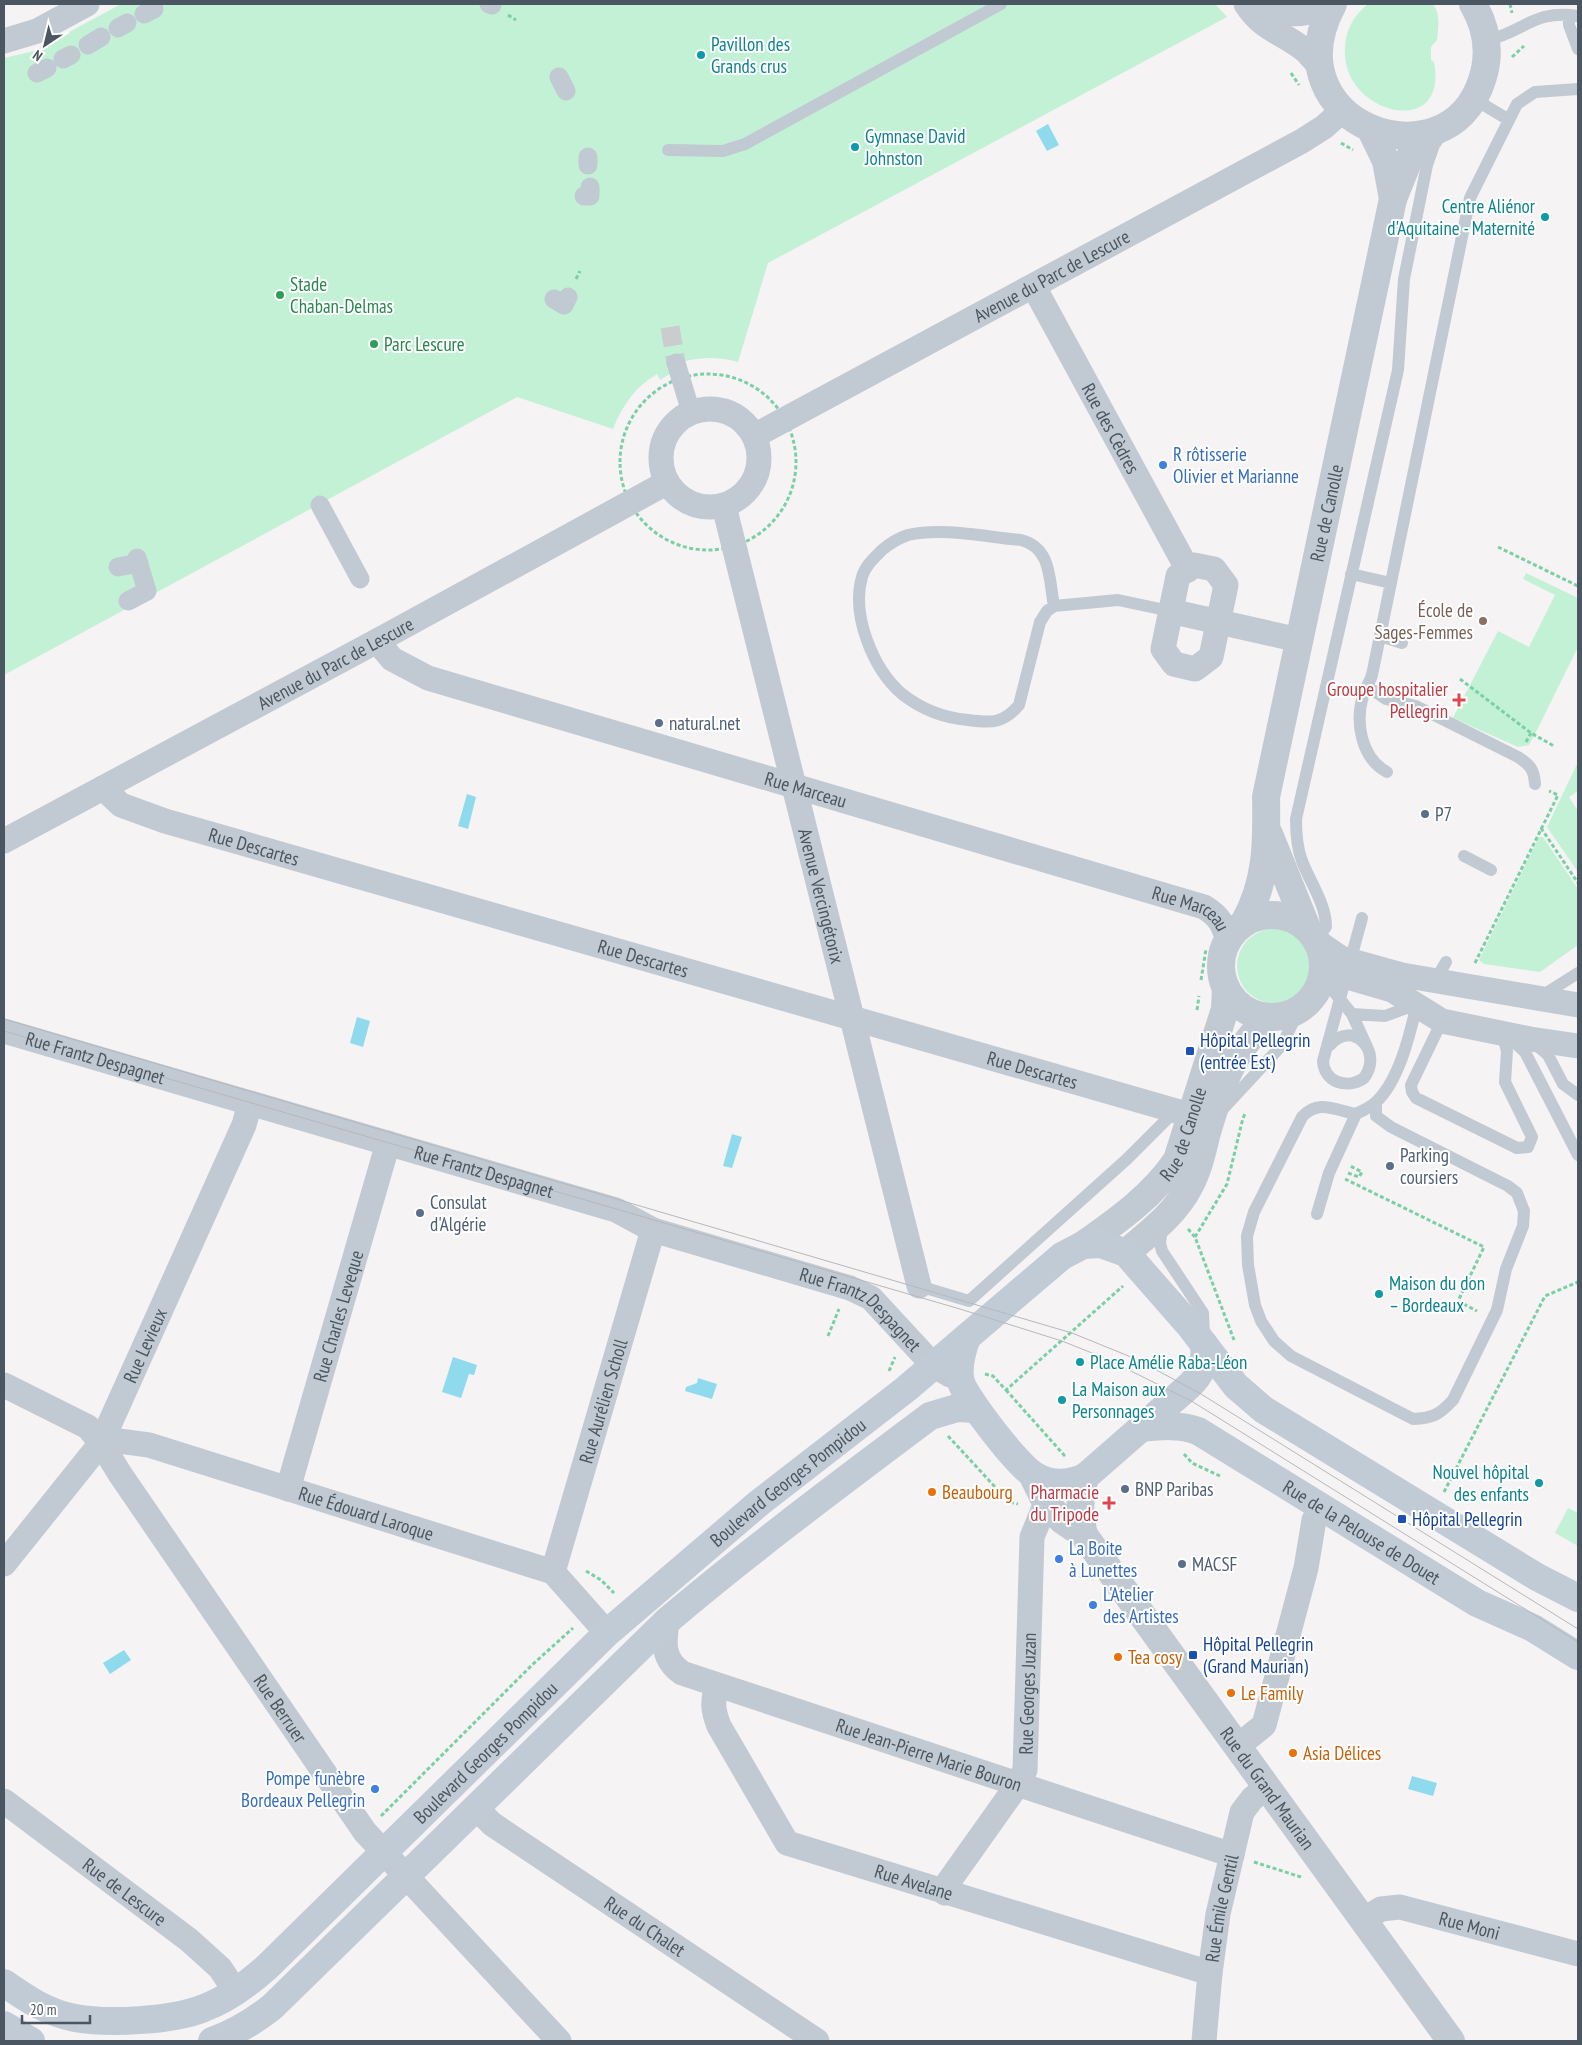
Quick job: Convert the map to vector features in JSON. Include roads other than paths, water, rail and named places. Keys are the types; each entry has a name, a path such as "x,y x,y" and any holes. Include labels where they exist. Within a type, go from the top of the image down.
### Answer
{"main road":[{"path":"934,1365 1062,1256 1083,1245 1101,1244 1134,1261 1244,1395 1264,1410 1529,1573 1578,1598"},
{"path":"966,1338 960,1357 960,1380 975,1409 1032,1474 1050,1482 1058,1495 1141,1428 1199,1376 1204,1365 1204,1344"},
{"name":"Boulevard Georges Pompidou","path":"4,1982 29,2001 51,2011 74,2018 116,2022 154,2018 202,2009 236,1992 267,1966 382,1853 598,1624 759,1503 906,1389 934,1365"},
{"name":"Boulevard Georges Pompidou","path":"212,2041 230,2035 253,2022 272,2007 667,1621 779,1529 930,1416 957,1408 975,1409"},
{"name":"Rue de la Pelouse de Douet","path":"1141,1428 1165,1425 1188,1428 1198,1432 1477,1603 1533,1628 1578,1656"},
{"path":"4,2025 31,2041"}],"street":[{"path":"4,40 37,31 87,4"},
{"path":"1246,4 1253,16 1268,29 1306,52 1320,67"},
{"path":"1254,4 1273,11 1290,14 1311,12 1332,4"},
{"path":"1332,4 1324,21 1319,44 1320,67 1327,89 1343,110 1355,121 1372,130 1389,135 1424,134 1450,122 1467,108 1479,90 1487,65 1481,16"},
{"name":"Avenue du Parc de Lescure","path":"754,436 1034,287 1302,141 1324,127 1343,110"},
{"name":"Rue de Canolle","path":"1372,130 1386,162 1393,199"},
{"name":"Rue de Canolle","path":"1236,931 1256,900 1261,882 1267,827 1266,797 1393,199 1414,149 1424,134"},
{"name":"Rue des Cèdres","path":"1034,287 1188,570"},
{"path":"679,370 691,412"},
{"path":"706,408 720,409 734,415 746,424 754,436 759,453 758,470 751,486 739,498 724,506 707,508 691,504 677,496 666,483 660,467 660,450 666,434 677,420 691,412 706,408"},
{"name":"Avenue du Parc de Lescure","path":"4,841 377,641 666,483"},
{"name":"Avenue Vercingétorix","path":"724,506 919,1286"},
{"path":"321,507 359,579 335,533"},
{"path":"118,568 138,560 148,591 128,601"},
{"path":"1194,565 1214,569 1226,584 1211,657 1194,669 1174,664 1163,649 1178,576 1188,570 1194,565"},
{"path":"1170,611 1299,640"},
{"name":"Rue Marceau","path":"377,641 392,659 428,678 1195,904 1216,914 1223,924 1236,931"},
{"name":"Rue Descartes","path":"103,788 121,805 165,821 1191,1117"},
{"name":"Rue de Canolle","path":"1267,827 1314,936"},
{"path":"1577,1045 1530,1040 1442,1021 1392,990 1336,974 1319,988 1299,1010 1271,1017 1258,1015 1245,1009 1213,986 1222,972 1222,955 1236,931 1259,916 1276,914 1293,919 1341,958 1402,975 1441,971 1538,998 1578,1006"},
{"path":"1314,936 1323,958 1323,973 1319,988"},
{"path":"1417,1004 1441,971"},
{"name":"Rue de Canolle","path":"1083,1245 1144,1197 1171,1168 1181,1151 1225,1009 1213,986"},
{"name":"Rue de Canolle","path":"1191,1117 1218,1094 1230,1067 1243,1045 1258,1027 1271,1017"},
{"name":"Rue Frantz Despagnet","path":"4,1031 616,1210 653,1230 841,1286 872,1298 934,1365 960,1380"},
{"name":"Rue Levieux","path":"4,1564 101,1443 244,1125 250,1104"},
{"name":"Rue de Canolle","path":"1134,1261 1164,1220 1180,1202 1196,1173 1191,1117"},
{"name":"Rue Charles Leveque","path":"288,1489 388,1143"},
{"name":"Rue Aurélien Scholl","path":"553,1572 653,1230"},
{"name":"Rue Berruer","path":"4,1385 88,1428 101,1443 120,1474 364,1832 559,2041"},
{"name":"Rue Édouard Laroque","path":"101,1443 119,1441 149,1445 553,1572"},
{"name":"Rue du Grand Maurian","path":"1084,1535 1079,1510 1079,1497 1058,1495 1062,1520 1084,1535 1451,2041"},
{"name":"Rue Georges Juzan","path":"945,1893 947,1884 1018,1784 1025,1770 1032,1537 1058,1495"},
{"path":"1238,1746 1264,1725 1306,1568 1314,1520 1322,1507"},
{"path":"553,1572 598,1624"},
{"name":"Rue Jean-Pierre Marie Bouron","path":"667,1621 664,1645 666,1655 674,1668 682,1673 1232,1855"},
{"name":"Rue Avelane","path":"717,1686 713,1700 714,1713 719,1726 786,1842 1198,1972 1210,1973"},
{"name":"Rue Émile Gentil","path":"1204,2041 1218,1914 1242,1812 1252,1799 1267,1786"},
{"name":"Rue de Lescure","path":"4,1800 189,1940 220,1968 236,1992"},
{"name":"Rue du Chalet","path":"475,1807 492,1824 817,2041"},
{"name":"Rue Moni","path":"1363,1920 1381,1909 1400,1907 1578,1954"}],"lane":[{"path":"668,150 723,151 745,144 1001,4"},
{"path":"1481,16 1500,37 1530,21 1545,16 1573,16 1569,25 1578,49"},
{"path":"1387,772 1376,764 1362,738 1360,727 1361,703 1372,675 1470,198 1517,104 1534,92 1578,89"},
{"path":"1479,90 1484,105 1509,120"},
{"path":"1314,936 1326,928 1326,922 1320,902 1301,860 1297,843 1296,819 1398,370 1404,279 1427,165 1434,145 1450,122"},
{"path":"1054,606 1045,556 1030,542 924,532 906,536 889,544 872,560 862,577 860,618 865,638 885,672 902,693 946,717 962,720 1001,721 1019,705 1040,622 1047,611 1054,606 1118,600 1170,611"},
{"path":"1351,574 1391,583"},
{"path":"1380,636 1402,643"},
{"path":"1367,686 1386,699 1416,706 1518,757 1530,765 1534,771 1536,784"},
{"path":"1464,856 1491,870"},
{"path":"1319,988 1337,994 1352,1014 1368,1050 1370,1061 1366,1072 1358,1080 1348,1083 1338,1081 1328,1074 1324,1064 1326,1052 1333,1041 1342,1036 1357,1038 1366,1045 1371,1055 1370,1067 1364,1078 1354,1083 1344,1084 1331,1079 1324,1069 1323,1056 1362,918"},
{"path":"1538,998 1578,974"},
{"path":"1352,1014 1385,1016 1417,1004"},
{"path":"1356,1114 1320,1106 1309,1108 1302,1117 1254,1212 1248,1236 1251,1286 1261,1321 1274,1341 1291,1356 1413,1419 1429,1418 1442,1411 1453,1400 1493,1319 1497,1310 1506,1269 1523,1226 1524,1211 1517,1193 1508,1186 1391,1127 1376,1116 1379,1098 1408,1044 1417,1004"},
{"path":"1191,1117 1282,1045 1299,1010"},
{"path":"1442,1021 1411,1085 1412,1092 1416,1098 1517,1148 1523,1148 1532,1143 1532,1137 1505,1082 1507,1051 1502,1033"},
{"path":"1502,1033 1515,1041 1525,1052 1578,1155"},
{"path":"1530,1040 1548,1055 1564,1084 1578,1095"},
{"path":"1317,1214 1329,1173 1356,1114 1379,1098"},
{"name":"Rue de Canolle","path":"919,1286 969,1301 1127,1159 1191,1117"},
{"path":"1164,1220 1160,1243 1162,1251 1203,1313 1204,1344"}],"water":[{"path":"1048,124 1059,145 1047,151 1036,131"},
{"path":"467,794 476,797 468,829 458,826"},
{"path":"357,1017 370,1021 363,1047 350,1043"},
{"path":"732,1134 742,1137 732,1168 723,1166"},
{"path":"453,1357 477,1365 474,1375 469,1374 461,1398 442,1392"},
{"path":"698,1378 717,1384 712,1399 685,1391 686,1387 697,1383"},
{"path":"124,1650 131,1660 110,1674 103,1663"},
{"path":"1412,1776 1437,1783 1433,1796 1408,1789"}],"tunnel":[{"path":"670,327 676,363"}],"tram line":[{"path":"4,1019 1072,1333 1136,1359 1201,1394 1578,1629"},
{"path":"4,1031 960,1309 1062,1341 1107,1359 1193,1402 1578,1642"}],"place":[{"name":"Pavillon des Grands crus","path":"701,55"},
{"name":"Gymnase David Johnston","path":"855,147"},
{"name":"Centre Aliénor d'Aquitaine - Maternité","path":"1545,217"},
{"name":"Stade Chaban-Delmas","path":"280,295"},
{"name":"Parc Lescure","path":"374,344"},
{"name":"R rôtisserie Olivier et Marianne","path":"1163,465"},
{"name":"École de Sages-Femmes","path":"1483,621"},
{"name":"Groupe hospitalier Pellegrin","path":"1459,700"},
{"name":"natural.net","path":"659,723"},
{"name":"P7","path":"1425,814"},
{"name":"Hôpital Pellegrin (entrée Est)","path":"1190,1051"},
{"name":"Parking coursiers","path":"1390,1166"},
{"name":"Consulat d'Algérie","path":"420,1213"},
{"name":"Maison du don – Bordeaux","path":"1379,1294"},
{"name":"Place Amélie Raba-Léon","path":"1080,1362"},
{"name":"La Maison aux Personnages","path":"1062,1400"},
{"name":"Nouvel hôpital des enfants","path":"1539,1483"},
{"name":"BNP Paribas","path":"1125,1489"},
{"name":"Beaubourg","path":"932,1492"},
{"name":"Pharmacie du Tripode","path":"1109,1503"},
{"name":"Hôpital Pellegrin","path":"1402,1519"},
{"name":"La Boite à Lunettes","path":"1059,1559"},
{"name":"MACSF","path":"1182,1564"},
{"name":"L'Atelier des Artistes","path":"1093,1605"},
{"name":"Hôpital Pellegrin (Grand Maurian)","path":"1193,1655"},
{"name":"Tea cosy","path":"1118,1657"},
{"name":"Le Family","path":"1231,1693"},
{"name":"Asia Délices","path":"1293,1753"},
{"name":"Pompe funèbre Bordeaux Pellegrin","path":"375,1789"}]}
